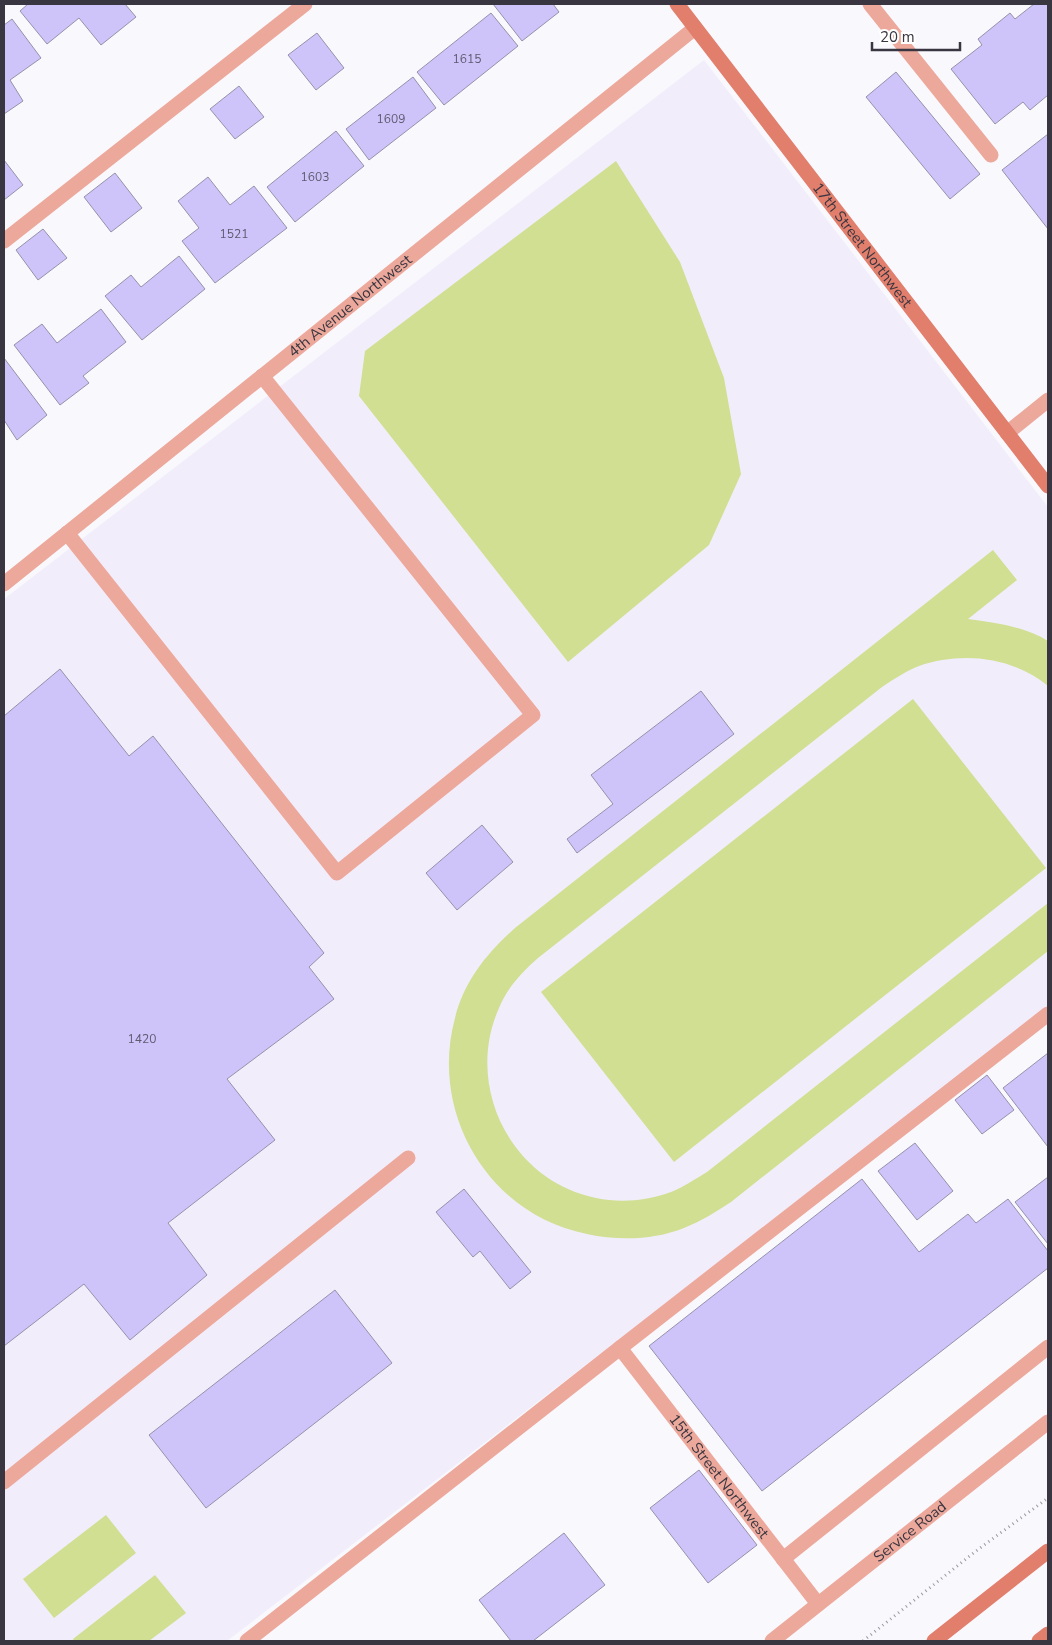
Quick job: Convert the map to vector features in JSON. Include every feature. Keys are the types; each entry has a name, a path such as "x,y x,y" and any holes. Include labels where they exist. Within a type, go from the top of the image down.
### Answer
{"street":[{"path":"4,241 305,4"},
{"name":"17th Street Northwest","path":"677,4 1048,486"},
{"path":"870,4 991,155"},
{"name":"4th Avenue Northwest","path":"4,584 695,28"},
{"path":"67,533 338,873 533,715 262,376"},
{"path":"1007,433 1048,400"},
{"path":"247,1641 1048,1014"},
{"path":"4,1482 408,1158"},
{"path":"783,1558 1048,1347"},
{"name":"15th Street Northwest","path":"620,1348 818,1604"},
{"name":"Service Road","path":"772,1641 1048,1422"},
{"path":"934,1641 1048,1551"},
{"path":"1039,1641 1048,1634"}],"path":[{"path":"863,1641 1048,1498"}],"shaded area":[{"path":"704,60 1048,507 1048,1009 227,1641 4,1641 4,599"}],"green space":[{"path":"616,161 680,262 724,378 741,474 709,545 568,662 359,396 365,351"},
{"path":"993,550 1017,580 968,619 1019,629 1048,641 1048,686 1034,676 1003,663 969,658 935,661 919,666 882,687 538,958 521,975 502,1001 490,1038 487,1068 492,1098 502,1126 519,1151 540,1172 566,1188 596,1198 614,1200 634,1200 662,1195 680,1188 707,1172 1048,903 1048,951 731,1202 684,1228 649,1237 611,1238 587,1234 552,1223 521,1206 495,1183 474,1155 460,1124 451,1090 449,1054 455,1018 464,992 478,968 495,947 515,928"},
{"path":"913,699 1046,868 674,1162 541,992"},
{"path":"106,1515 136,1553 54,1618 23,1579"},
{"path":"155,1575 186,1613 149,1641 74,1641 73,1639"}],"building":[{"path":"28,4 125,4 136,17 101,45 79,18 47,44 20,11"},
{"path":"493,4 553,4 559,12 522,41"},
{"path":"1034,4 1048,4 1048,95 1030,110 1023,102 995,124 951,69 982,45 978,39 1010,13 1015,19"},
{"path":"491,13 518,46 444,105 417,72"},
{"path":"12,19 41,58 10,80 23,101 4,114 4,25"},
{"path":"317,33 344,68 316,90 288,55"},
{"path":"896,72 980,174 950,199 866,97"},
{"path":"413,77 436,108 369,160 346,129"},
{"path":"239,86 264,117 235,139 210,109"},
{"path":"336,131 364,166 295,222 267,187"},
{"path":"1048,134 1048,229 1002,170"},
{"path":"4,160 23,185 4,200"},
{"path":"115,173 142,208 111,232 84,197"},
{"path":"208,177 230,205 254,186 287,228 215,283 182,241 199,228 178,201"},
{"path":"43,229 67,258 38,280 16,250"},
{"path":"179,256 205,289 142,340 105,296 131,275 141,287"},
{"path":"101,309 126,342 83,376 89,383 60,405 14,345 42,324 57,343"},
{"path":"4,358 47,415 17,440 4,420"},
{"path":"60,669 129,756 153,736 324,953 309,967 334,999 227,1079 275,1140 168,1223 207,1275 130,1340 84,1284 4,1346 4,716"},
{"path":"701,691 734,734 577,853 567,839 613,804 591,775"},
{"path":"482,825 513,862 457,910 426,873"},
{"path":"1048,1053 1048,1147 1003,1088"},
{"path":"987,1075 1014,1110 982,1134 955,1100"},
{"path":"915,1143 953,1191 917,1220 878,1171"},
{"path":"1048,1177 1048,1244 1015,1202"},
{"path":"862,1179 919,1252 968,1214 976,1223 1008,1199 1048,1251 1048,1268 762,1491 649,1346"},
{"path":"464,1189 531,1272 510,1289 480,1251 473,1257 436,1212"},
{"path":"335,1290 392,1363 206,1508 149,1435"},
{"path":"699,1470 757,1545 708,1583 650,1508"},
{"path":"564,1533 605,1585 533,1641 511,1641 479,1600"}]}
